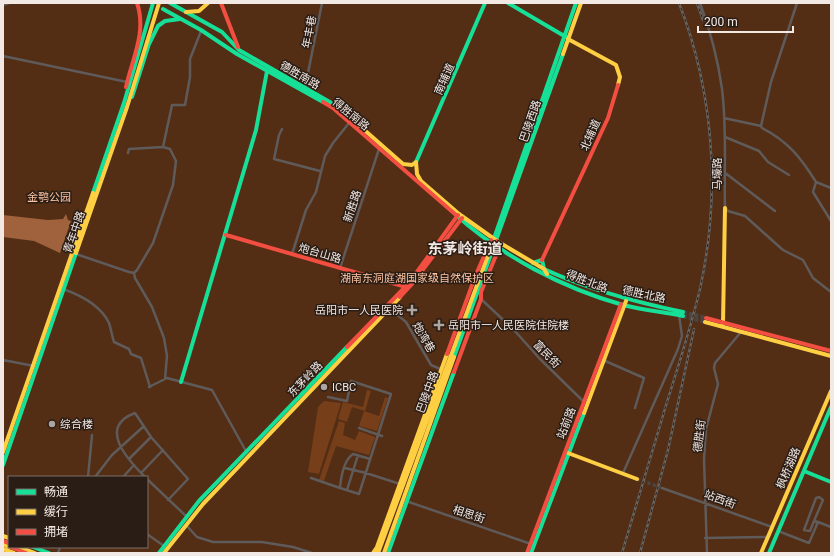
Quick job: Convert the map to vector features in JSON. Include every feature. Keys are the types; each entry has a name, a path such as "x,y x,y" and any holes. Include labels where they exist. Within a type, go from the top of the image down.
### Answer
{"main road":[{"path":"124,104 127,82 142,28 142,14 137,3"},
{"name":"青年中路","path":"3,452 124,104 153,3"},
{"name":"青年中路","path":"3,465 34,366 64,289 127,107 159,3"},
{"name":"德胜南路","path":"170,3 222,32 239,50 335,105 403,164 412,165 416,162"},
{"path":"186,12 199,11 208,3"},
{"path":"221,3 239,50"},
{"name":"南辅道","path":"416,162 459,66 485,3"},
{"name":"北辅道","path":"508,3 547,27 616,65 620,77 600,138 542,260"},
{"name":"巴陵西路","path":"494,243 566,37 576,3"},
{"name":"巴陵西路","path":"566,37 581,3"},
{"name":"得胜南路","path":"163,10 201,30 267,71 332,108 379,150 460,217 494,243 544,269 548,275"},
{"path":"127,107 139,80 151,39 157,27 166,20 180,19"},
{"path":"181,382 256,130 267,71"},
{"name":"得胜南路","path":"416,162 417,174 421,181 460,217"},
{"path":"723,322 725,208"},
{"name":"东茅岭路","path":"164,553 204,504 390,309 460,217"},
{"name":"炮台山路","path":"226,235 407,288"},
{"path":"494,243 494,260"},
{"path":"373,553 377,547 401,484 440,369 494,243"},
{"name":"得胜北路","path":"494,243 506,253 577,289 624,302"},
{"name":"巴陵中路","path":"377,553 401,484 494,243"},
{"name":"巴陵中路","path":"385,552 405,500 424,441 494,243"},
{"path":"405,500 440,412 481,299 481,292 494,260 499,254 506,253"},
{"path":"526,263 533,263 542,260 544,269"},
{"name":"德胜北路","path":"544,269 579,285 624,302 682,314"},
{"name":"东茅岭路","path":"159,553 199,501 407,288"},
{"name":"站前路","path":"531,553 624,302"},
{"name":"站前路","path":"527,553 624,302"},
{"path":"830,350 723,322 706,320 742,332 829,356 831,359"},
{"name":"枫桥湖路","path":"761,553 831,391"},
{"name":"枫桥湖路","path":"769,553 831,407"},
{"path":"434,415 440,412"},
{"path":"424,441 431,435"},
{"path":"568,453 637,478"},
{"path":"804,471 831,482"},
{"path":"13,548 26,553"},
{"path":"22,548 35,553"},
{"path":"36,548 49,553"},
{"path":"3,549 14,553"}],"street":[{"path":"3,5 8,3"},
{"name":"年丰巷","path":"305,88 322,3"},
{"name":"马壕路","path":"700,3 718,62 724,118 725,208"},
{"path":"761,126 772,82 797,3"},
{"path":"163,148 172,105 185,105 190,77 190,59 201,30"},
{"path":"3,56 127,82"},
{"path":"724,118 761,126 782,140 800,156 816,182 831,188"},
{"path":"292,254 306,210 316,192 320,171 325,156 349,123"},
{"path":"282,129 274,158 320,171"},
{"path":"724,137 759,152 768,162 789,175"},
{"path":"128,153 129,149 170,149 176,161 175,178 153,243 134,272 135,278 152,307 164,338 167,356 165,380"},
{"name":"新胜路","path":"340,268 379,150"},
{"path":"724,172 775,211"},
{"path":"816,182 813,192 831,221"},
{"path":"725,208 728,211 746,216 782,250 804,260 813,278 831,292"},
{"path":"76,254 134,272"},
{"path":"64,289 94,305 101,311 108,322 114,342 129,349 131,354 141,358 149,387 168,378 212,390 247,453"},
{"name":"富民街","path":"481,299 514,330 540,359 584,403"},
{"name":"炮湾巷","path":"390,309 406,322 431,366 445,370"},
{"path":"623,473 664,384 682,336 682,314"},
{"name":"德胜街","path":"707,553 705,538 707,513 705,503 706,429 718,384 714,368 715,364 742,332"},
{"path":"3,360 34,366"},
{"path":"603,360 644,378 635,408"},
{"path":"311,478 359,494 391,394 351,381 347,401 328,398"},
{"path":"145,476 129,460 117,440 117,432 121,422 135,413 151,437 188,479 168,500"},
{"path":"96,476 112,455 144,426"},
{"path":"360,428 382,436"},
{"path":"88,476 92,435"},
{"path":"129,460 151,437"},
{"path":"141,473 163,450"},
{"path":"340,488 348,457 354,454 370,459"},
{"path":"347,490 358,455"},
{"path":"124,476 134,465"},
{"path":"345,468 366,472 401,484"},
{"path":"148,479 187,517"},
{"name":"站西街","path":"662,488 772,527"},
{"path":"778,531 809,543 823,500 819,497 816,498 804,530 810,531 816,521"},
{"name":"相思街","path":"405,500 531,544"},
{"path":"816,521 831,527"},
{"path":"186,525 197,537 213,542 262,542 293,547 312,553"},
{"path":"148,535 164,546"},
{"path":"705,538 768,537"}],"green space":[{"name":"湖南东洞庭湖国家级自然保护区","path":"3,3 831,3 831,553 3,553"}],"shaded area":[{"path":"66,214 68,220 71,221 60,253 34,241 3,237 3,215 48,220 63,219"},
{"path":"367,390 371,391 365,411 352,407 347,422 338,419 343,402 363,407"},
{"path":"385,397 388,398 377,431 359,426 364,411 379,416"},
{"path":"324,401 341,403 319,474 308,472 318,407"},
{"path":"339,421 345,423 343,435 355,440 359,431 375,437 369,455 336,446 324,481 319,480"}],"tunnel":[{"path":"683,312 706,318"},
{"path":"683,316 705,322"},
{"path":"637,479 662,488"}],"railway":[{"path":"622,553 685,346 700,289 707,253 712,180 707,108 691,37 679,3"},
{"path":"697,3 703,20"},
{"path":"640,553 668,450 694,329"}],"traffic: fast":[{"path":"93,193 124,103 153,3"},
{"path":"170,3 222,32 239,50 335,105 345,113"},
{"path":"416,162 485,3"},
{"path":"508,3 566,37"},
{"path":"490,250 576,3"},
{"path":"163,9 201,30 237,54 323,102"},
{"path":"132,97 149,44 158,26 165,21 180,19"},
{"path":"454,357 563,54"},
{"path":"181,382 256,130 267,71"},
{"path":"456,215 493,244 514,257 578,290 623,305 683,316"},
{"path":"3,465 76,253"},
{"path":"533,263 542,260 544,269 578,283 630,300 683,312"},
{"path":"159,553 199,501 347,347"},
{"path":"388,553 454,372"},
{"path":"769,553 831,407"},
{"path":"531,553 584,413"},
{"path":"804,471 831,482"},
{"path":"36,548 49,553"}],"traffic: slow":[{"path":"76,253 127,107 159,3"},
{"path":"186,12 199,11 208,3"},
{"path":"563,54 581,3"},
{"path":"568,39 616,65 620,77 618,85"},
{"path":"345,113 403,164 412,165 416,162 417,174 421,181 459,214 497,241 544,269 547,274"},
{"path":"3,452 93,193"},
{"path":"723,323 725,208"},
{"path":"378,553 490,250"},
{"path":"164,553 203,504 400,297"},
{"path":"584,413 626,301"},
{"path":"705,322 831,356"},
{"path":"373,553 377,547 447,354"},
{"path":"384,553 454,357"},
{"path":"761,553 831,391"},
{"path":"568,453 637,479"},
{"path":"3,536 8,538"},
{"path":"3,544 8,546"},
{"path":"22,548 35,553"},
{"path":"3,549 14,553"}],"traffic: jam":[{"path":"126,87 138,45 140,14 137,3"},
{"path":"221,3 238,47"},
{"path":"542,260 608,118 618,85"},
{"path":"323,102 333,108 456,215"},
{"path":"347,347 409,283 458,215"},
{"path":"400,297 412,284 462,218"},
{"path":"226,235 406,287"},
{"path":"447,354 475,277 491,240"},
{"path":"454,372 481,299 481,292 499,248 497,241"},
{"path":"527,553 621,304"},
{"path":"706,318 831,351"},
{"path":"3,541 8,543"},
{"path":"13,548 26,553"}],"place":[{"name":"岳阳市一人民医院","path":"412,310"},
{"name":"岳阳市一人民医院住院楼","path":"439,325"},
{"name":"ICBC","path":"324,387"},
{"name":"综合楼","path":"52,424"}],"district":[{"name":"东茅岭街道","path":"465,249"}],"park label":[{"name":"金鹗公园","path":"49,197"}]}
